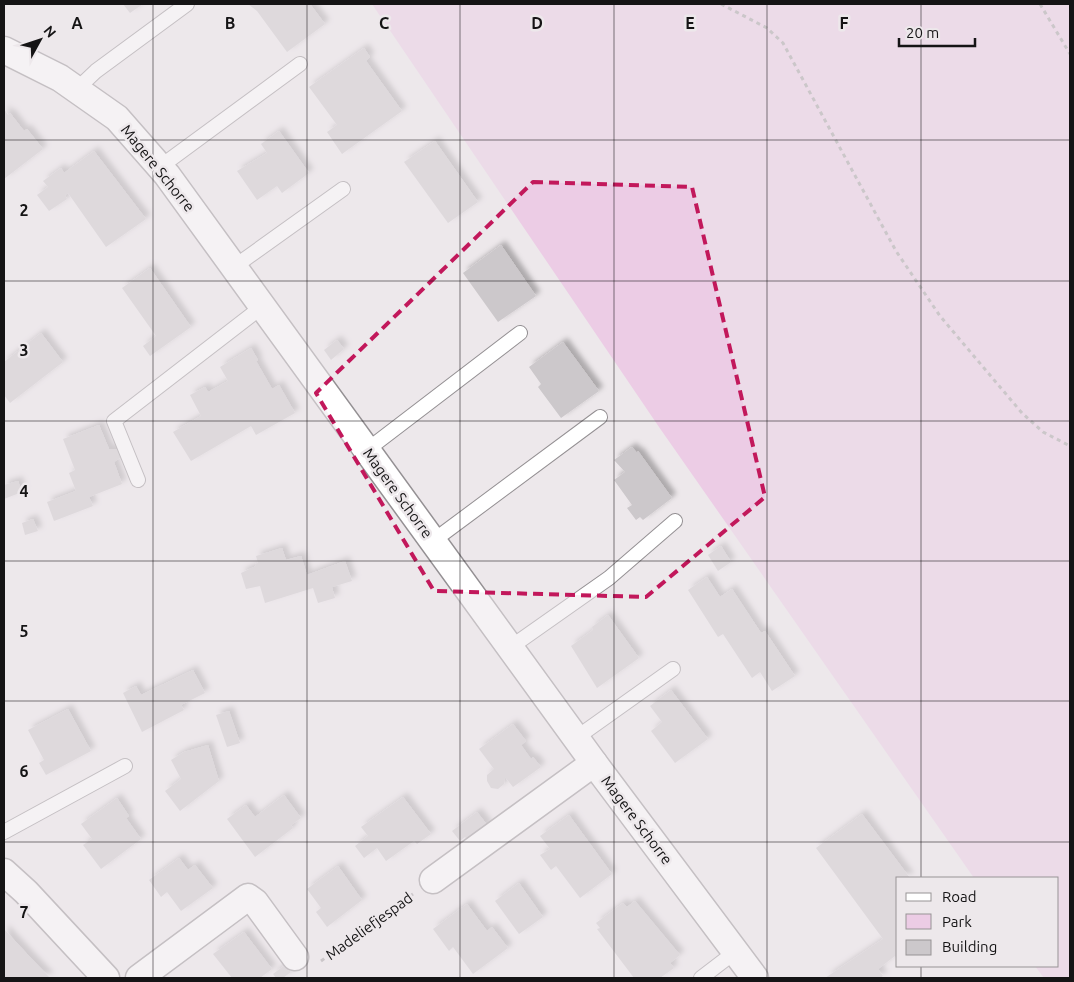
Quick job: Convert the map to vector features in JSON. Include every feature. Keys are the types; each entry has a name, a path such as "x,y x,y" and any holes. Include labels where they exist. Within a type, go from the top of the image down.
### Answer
{"street":[{"name":"Magere Schorre","path":"4,50 60,78 117,118 160,167 594,763 755,978"},
{"path":"433,880 594,763"},
{"path":"4,872 26,892 106,978"},
{"path":"140,978 248,897 255,902 295,958"}],"lane":[{"path":"76,90 96,71 187,4"},
{"path":"160,167 300,64"},
{"path":"234,267 343,189"},
{"path":"138,480 114,421 263,306"},
{"path":"367,450 520,333"},
{"path":"433,541 600,417"},
{"path":"511,648 608,578 676,521"},
{"path":"576,738 673,669"},
{"path":"4,832 124,766"},
{"path":"701,978 735,952"}],"path":[{"path":"722,4 767,28 782,43 896,251 940,316 1022,413 1043,432 1070,446"},
{"path":"1040,4 1070,54"},
{"name":"Madeliefjespad","path":"295,958 306,972 433,880"}],"highlighted area":[{"path":"533,182 692,187 765,497 646,597 434,591 316,393"}],"green space":[{"path":"372,4 1070,4 1070,978 1044,978 1036,967 1059,967 1059,877 973,877 659,427"}],"building":[{"path":"123,4 143,4 130,13"},
{"path":"248,4 310,4 325,24 287,52 257,11"},
{"path":"364,48 370,57 366,61 402,111 342,154 327,132 337,125 309,87"},
{"path":"4,109 8,115 10,113 24,131 27,129 43,149 4,179"},
{"path":"279,131 309,173 282,193 277,186 257,200 237,171 267,153 261,144"},
{"path":"435,141 478,202 448,223 404,162"},
{"path":"94,151 146,219 106,247 68,193 65,195 67,199 49,211 37,195 48,187 43,181 61,168 64,173"},
{"path":"501,245 536,296 498,322 463,273"},
{"path":"150,268 191,327 150,356 143,346 156,336 122,288"},
{"path":"41,333 63,362 10,403 4,395 4,362"},
{"path":"337,340 344,349 331,360 324,350"},
{"path":"563,342 599,391 561,418 538,387 541,384 529,367"},
{"path":"251,348 272,389 279,385 295,413 256,435 251,426 191,461 173,432 201,416 190,395 205,387 208,392 228,381 220,367"},
{"path":"99,425 109,449 118,449 121,457 114,462 122,484 89,497 93,506 54,521 47,502 76,491 69,473 75,470 63,439"},
{"path":"632,447 637,453 638,451 672,498 643,520 640,517 636,520 627,508 632,505 614,480 625,472 614,460"},
{"path":"18,481 22,492 4,499 4,485"},
{"path":"33,519 38,531 25,535 22,523"},
{"path":"721,546 731,562 718,571 708,555"},
{"path":"282,548 286,560 301,556 307,575 345,561 352,581 332,587 335,598 318,603 313,588 265,603 260,586 246,589 241,573 256,566 255,564 258,563 256,556"},
{"path":"707,577 720,597 732,589 761,633 765,631 795,676 772,691 760,672 752,678 723,634 718,637 688,590"},
{"path":"608,615 639,658 597,688 571,646 593,630 592,627"},
{"path":"193,670 205,693 181,705 184,710 142,732 123,693 136,686 141,695"},
{"path":"671,690 708,739 675,763 651,731 662,722 650,706"},
{"path":"68,709 91,751 46,775 39,763 44,760 28,730"},
{"path":"229,711 240,743 227,747 216,715"},
{"path":"513,724 526,741 521,745 531,759 533,757 541,767 513,787 505,777 504,784 498,789 491,788 487,781 487,775 494,769 479,749"},
{"path":"208,745 219,781 180,811 165,791 181,779 171,760 184,752"},
{"path":"284,795 301,818 291,825 293,828 255,857 227,819 246,805 255,817"},
{"path":"403,797 431,834 417,844 414,841 386,861 377,848 364,858 355,846 368,836 361,827"},
{"path":"117,798 129,816 126,818 141,839 101,869 83,845 92,839 81,824"},
{"path":"477,812 488,826 468,841 465,837 460,841 452,831"},
{"path":"862,814 909,877 896,877 896,957 895,956 878,969 883,976 880,978 825,978 883,939 816,848"},
{"path":"569,815 612,874 580,898 556,866 551,870 540,855 550,849 540,836"},
{"path":"179,858 188,870 195,865 213,888 181,911 167,892 161,897 149,880"},
{"path":"338,866 362,900 327,927 316,912 321,908 307,889"},
{"path":"519,883 543,917 519,934 495,901"},
{"path":"635,901 680,955 670,963 674,968 660,978 634,978 597,929 600,928 596,923 623,903 627,907"},
{"path":"467,904 487,931 492,927 508,948 473,974 453,947 449,951 433,929"},
{"path":"4,929 28,955 50,978 4,978"},
{"path":"244,932 272,969 260,978 232,978 213,954"},
{"path":"285,965 291,972 283,978 276,978 273,974"}]}
